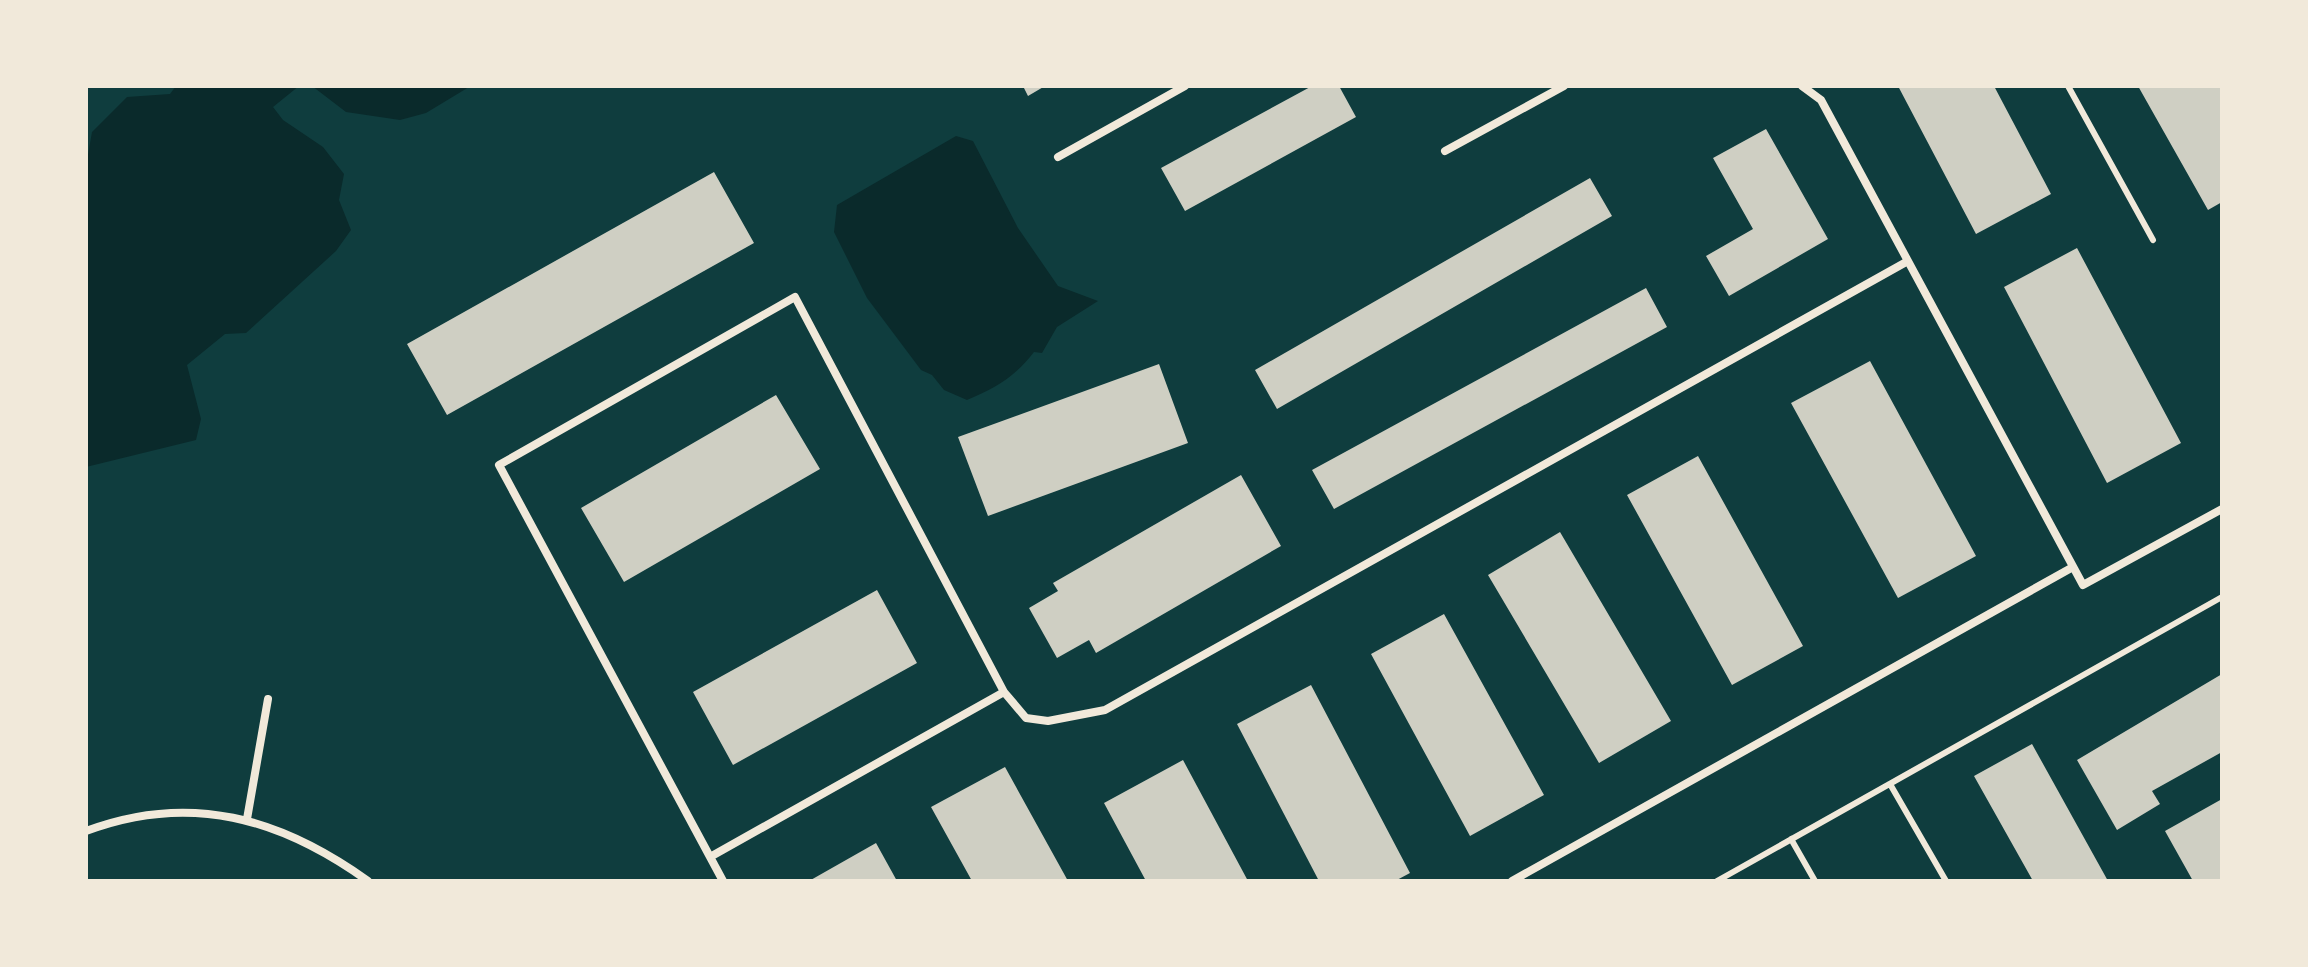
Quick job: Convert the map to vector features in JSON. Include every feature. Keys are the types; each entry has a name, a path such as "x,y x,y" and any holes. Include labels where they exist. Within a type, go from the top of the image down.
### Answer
{"street":[{"path":"1058,157 1185,86"},
{"path":"1445,151 1564,86"},
{"path":"1802,86 1821,100 2083,585 2222,509"},
{"path":"723,881 499,465 795,297 1004,692 1026,718 1048,721 1105,710 1908,261"},
{"path":"1512,881 2073,567"},
{"path":"710,857 1004,692"},
{"path":"247,819 268,699"},
{"path":"86,831 155,812 247,819 284,831 330,853 368,881"}],"lane":[{"path":"2068,86 2153,240"},
{"path":"1717,881 2222,597"},
{"path":"1890,784 1946,881"},
{"path":"1791,839 1815,881"}],"water":[{"path":"176,86 299,86 273,107 283,120 323,147 344,174 339,200 351,230 336,251 246,333 225,334 187,365 201,419 196,440 86,467 86,166 92,132 127,97 170,94"},
{"path":"312,86 469,87 426,113 400,120 346,112"},
{"path":"956,136 973,141 1018,228 1058,286 1098,301 1057,327 1042,353 1034,352 1004,381 967,400 944,390 932,375 921,370 867,298 834,232 837,205"}],"building":[{"path":"1023,86 1045,86 1028,96"},
{"path":"1312,86 1339,86 1356,117 1185,211 1161,168"},
{"path":"1898,86 1994,86 2051,194 1976,234"},
{"path":"2138,86 2222,86 2222,202 2208,210"},
{"path":"1766,129 1828,239 1729,296 1706,256 1753,229 1713,158"},
{"path":"714,172 754,243 447,415 407,344"},
{"path":"1590,178 1612,216 1277,409 1255,370"},
{"path":"2077,248 2181,443 2107,483 2004,287"},
{"path":"1646,288 1667,327 1334,509 1312,470"},
{"path":"1870,361 1976,556 1898,598 1791,403"},
{"path":"1159,364 1188,443 988,516 958,437"},
{"path":"776,395 820,469 624,582 581,508"},
{"path":"1698,456 1803,646 1732,685 1627,495"},
{"path":"1241,475 1281,546 1096,653 1089,640 1057,658 1029,608 1058,591 1053,583"},
{"path":"1560,532 1671,721 1599,763 1488,575"},
{"path":"877,590 917,663 733,765 693,692"},
{"path":"1444,614 1544,795 1470,836 1371,654"},
{"path":"2222,674 2222,752 2152,791 2160,804 2117,830 2077,760"},
{"path":"1311,685 1410,873 1395,881 1319,881 1237,724"},
{"path":"2032,744 2108,881 2033,881 1974,776"},
{"path":"1183,760 1248,881 1146,881 1104,803"},
{"path":"1005,767 1068,881 972,881 931,807"},
{"path":"2222,799 2222,881 2193,881 2165,831"},
{"path":"876,843 897,881 809,881"}]}
